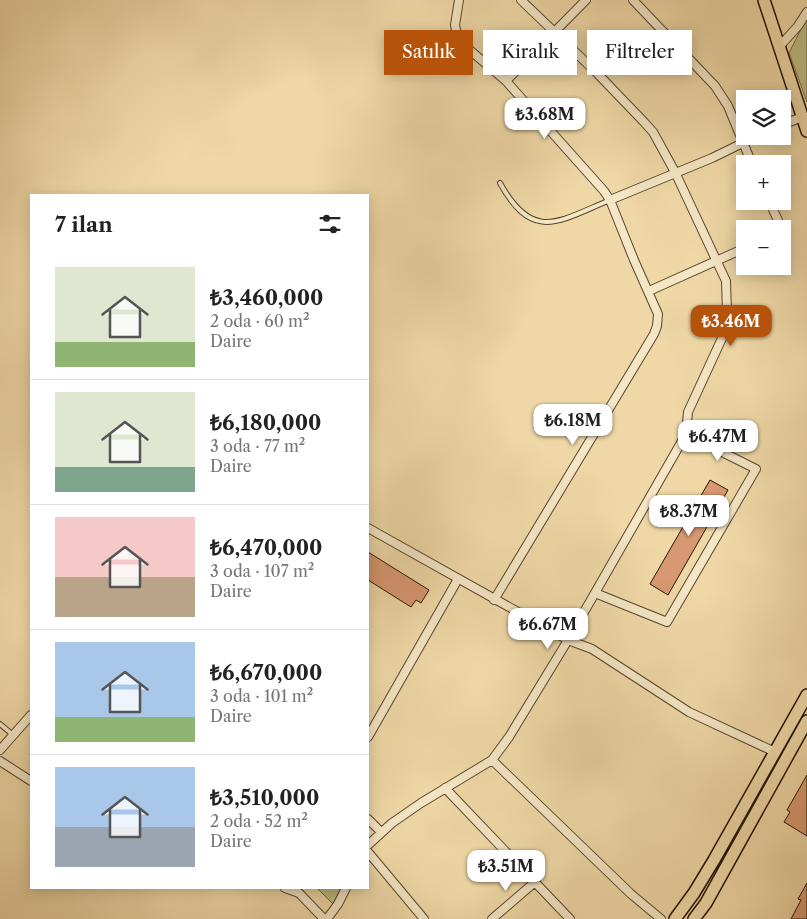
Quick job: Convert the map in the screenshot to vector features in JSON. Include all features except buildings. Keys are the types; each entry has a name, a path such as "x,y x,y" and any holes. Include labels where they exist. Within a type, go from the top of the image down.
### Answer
{"main road":[{"path":"764,0 807,131"},
{"path":"675,919 704,876 807,695"},
{"path":"694,919 706,903 748,824 807,721"}],"street":[{"path":"459,0 454,25 458,40 506,81 604,191 610,200 658,314 654,334 494,600"},
{"path":"521,0 555,30"},
{"path":"557,30 586,0"},
{"path":"634,0 715,86 728,106 736,127"},
{"path":"779,48 807,12"},
{"path":"369,844 382,832 444,788 492,760 509,737 568,640 686,434 688,412 719,348 726,324 728,304 726,281 660,144 644,122 577,53"},
{"path":"506,81 512,75"},
{"path":"791,121 802,117"},
{"path":"610,200 712,158 738,145"},
{"path":"648,291 736,252"},
{"path":"595,593 667,622 756,469 686,434"},
{"path":"369,529 568,640 592,649 689,712 775,752"},
{"path":"369,735 458,578"},
{"path":"0,750 30,716"},
{"path":"369,720 375,723"},
{"path":"492,760 624,887 661,919"},
{"path":"0,761 30,779"},
{"path":"444,788 570,919"},
{"path":"369,820 382,832"},
{"path":"369,853 424,919"},
{"path":"492,919 535,882"},
{"path":"288,889 299,893 325,919 338,904 346,889"}],"lane":[{"path":"500,182 520,211 535,221 558,222 610,200"},
{"path":"0,724 13,735"}],"shaded area":[{"path":"807,17 807,102 789,53"},
{"path":"318,889 340,889 333,904"}]}
